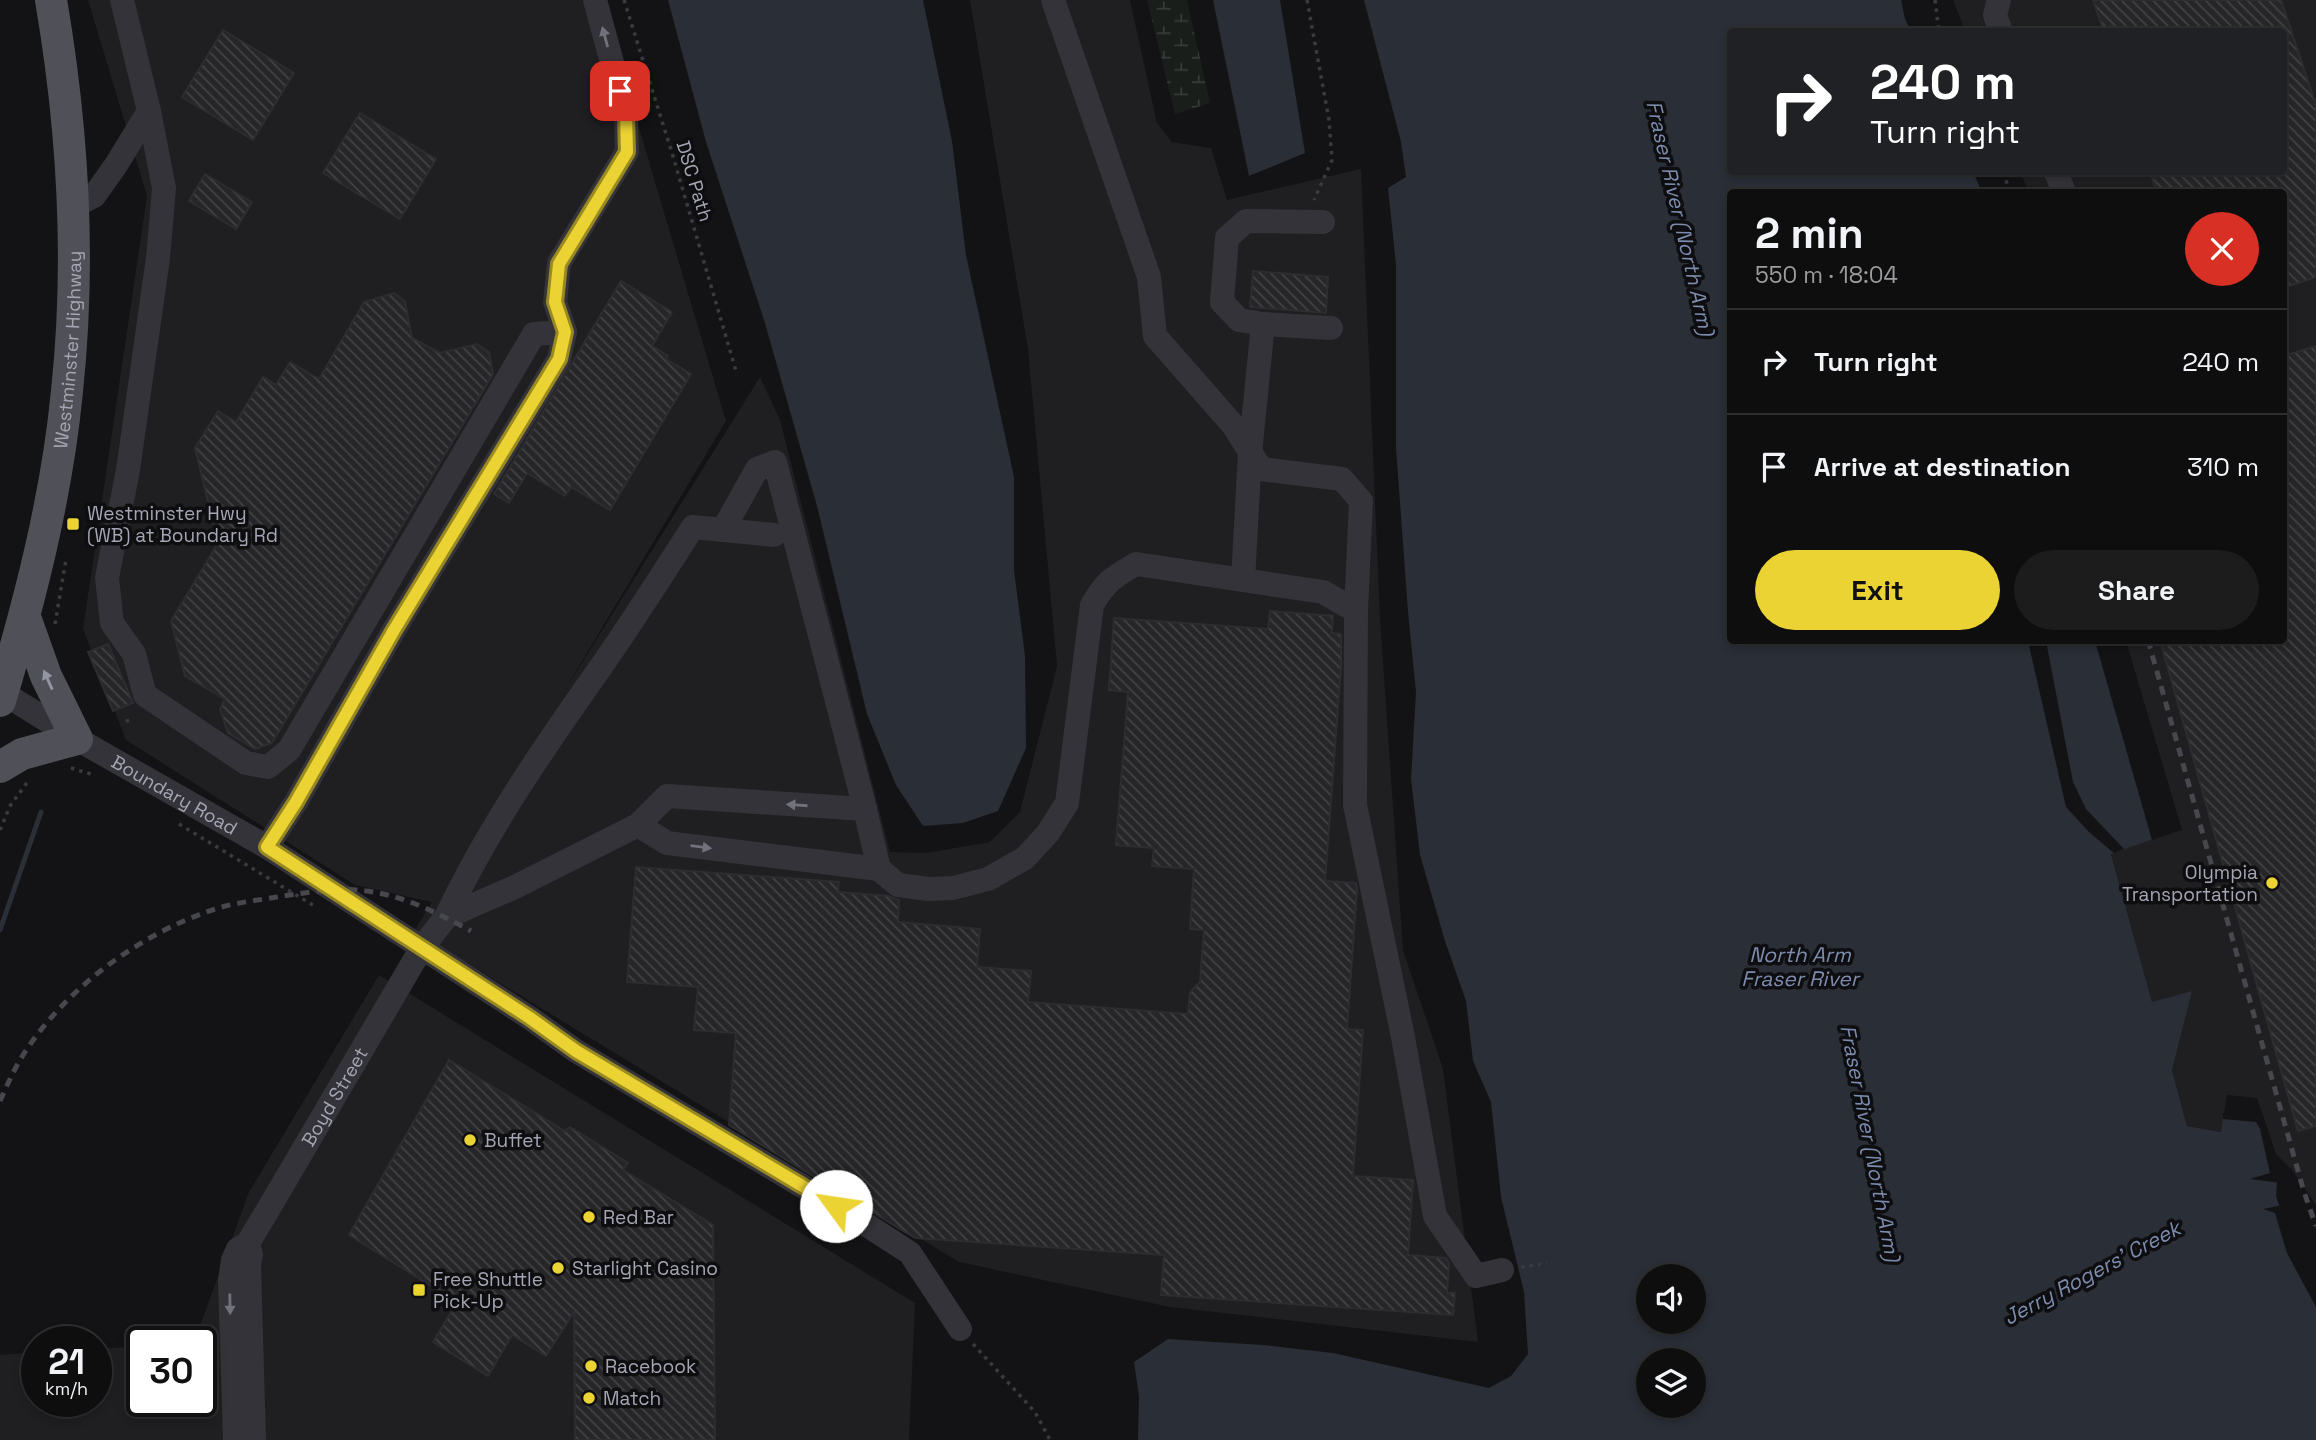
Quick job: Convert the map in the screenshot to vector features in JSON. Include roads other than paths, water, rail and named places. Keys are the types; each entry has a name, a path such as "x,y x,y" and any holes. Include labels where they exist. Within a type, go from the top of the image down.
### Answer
{"main road":[{"name":"Westminster Highway","path":"1,695 25,617 60,446 72,325 74,206 65,91 51,0"},
{"path":"0,766 22,754 77,739 46,676 25,617"}],"street":[{"path":"122,0 149,111 164,188 158,258 128,470 107,578 113,624 134,654 145,695 246,763 268,767 289,750 534,334 565,332"},
{"path":"267,847 296,802 394,630 559,359 565,332 555,302 559,264 627,152 626,114 595,0"},
{"path":"1053,0 1149,277 1155,335 1234,425 1261,469 1342,479 1361,501 1356,611 1355,805 1403,1037 1435,1216 1476,1276 1502,1270"},
{"path":"1999,0 1995,15 2000,28"},
{"path":"74,206 94,196 149,111"},
{"path":"1314,222 1246,221 1227,238 1222,302 1239,320 1331,328"},
{"path":"1243,580 1263,324"},
{"path":"774,535 723,530 757,470 775,462 879,869"},
{"name":"Boyd Street","path":"235,1440 230,1281 233,1260 238,1249 248,1243 421,949 446,917 467,873 565,716 606,660 693,527 723,530"},
{"path":"638,825 667,843 879,869 898,884 928,889 953,888 988,879 1025,858 1048,833 1067,803 1092,606 1105,584 1136,564 1323,592 1356,611"},
{"name":"Boundary Road","path":"1,695 267,847 530,1018 576,1051 848,1213 910,1253 960,1329"},
{"path":"446,917 515,887 638,825 667,796 865,809"},
{"path":"248,1243 251,1255 249,1265 254,1440"}],"water":[{"path":"668,0 923,0 952,141 966,255 1014,477 1014,570 1025,656 1026,748 998,811 963,823 923,826 896,785 867,714 817,506 764,320 706,142"},
{"path":"1213,0 1280,0 1305,153 1249,176"},
{"name":"North Arm Fraser River","path":"1364,0 1901,0 1910,28 1727,28 1727,175 1974,175 1981,189 1727,189 1727,644 2101,644 2157,838 2111,854 2152,1002 2192,991 2172,1070 2187,1126 2221,1132 2223,1117 2264,1119 2277,1183 2276,1196 2301,1271 2316,1300 2316,1440 1138,1440 1139,1396 1134,1362 1168,1339 1333,1353 1489,1388 1511,1376 1528,1354 1524,1292 1501,1197 1491,1102 1473,1061 1466,1001 1420,855 1411,779 1416,692 1396,448 1396,265 1388,188 1406,177 1401,142"}],"waterway":[{"path":"0,930 41,812"}],"railway":[{"path":"2149,644 2304,1192 2316,1226"},
{"path":"0,1101 27,1049 44,1026 86,983 110,964 161,932 215,909 304,893 356,890 381,893 407,901 471,931"}],"place":[{"name":"Westminster Hwy (WB) at Boundary Rd","path":"73,524"},
{"name":"Olympia Transportation","path":"2272,883"},
{"name":"Buffet","path":"470,1140"},
{"name":"Red Bar","path":"589,1217"},
{"name":"Starlight Casino","path":"558,1268"},
{"name":"Free Shuttle Pick-Up","path":"419,1290"},
{"name":"Racebook","path":"591,1366"},
{"name":"Match","path":"589,1398"}],"water label":[{"name":"Fraser River (North Arm)","path":"1680,218"},
{"name":"Fraser River (North Arm)","path":"1870,1143"},
{"name":"Jerry Rogers' Creek","path":"2092,1273"}]}
